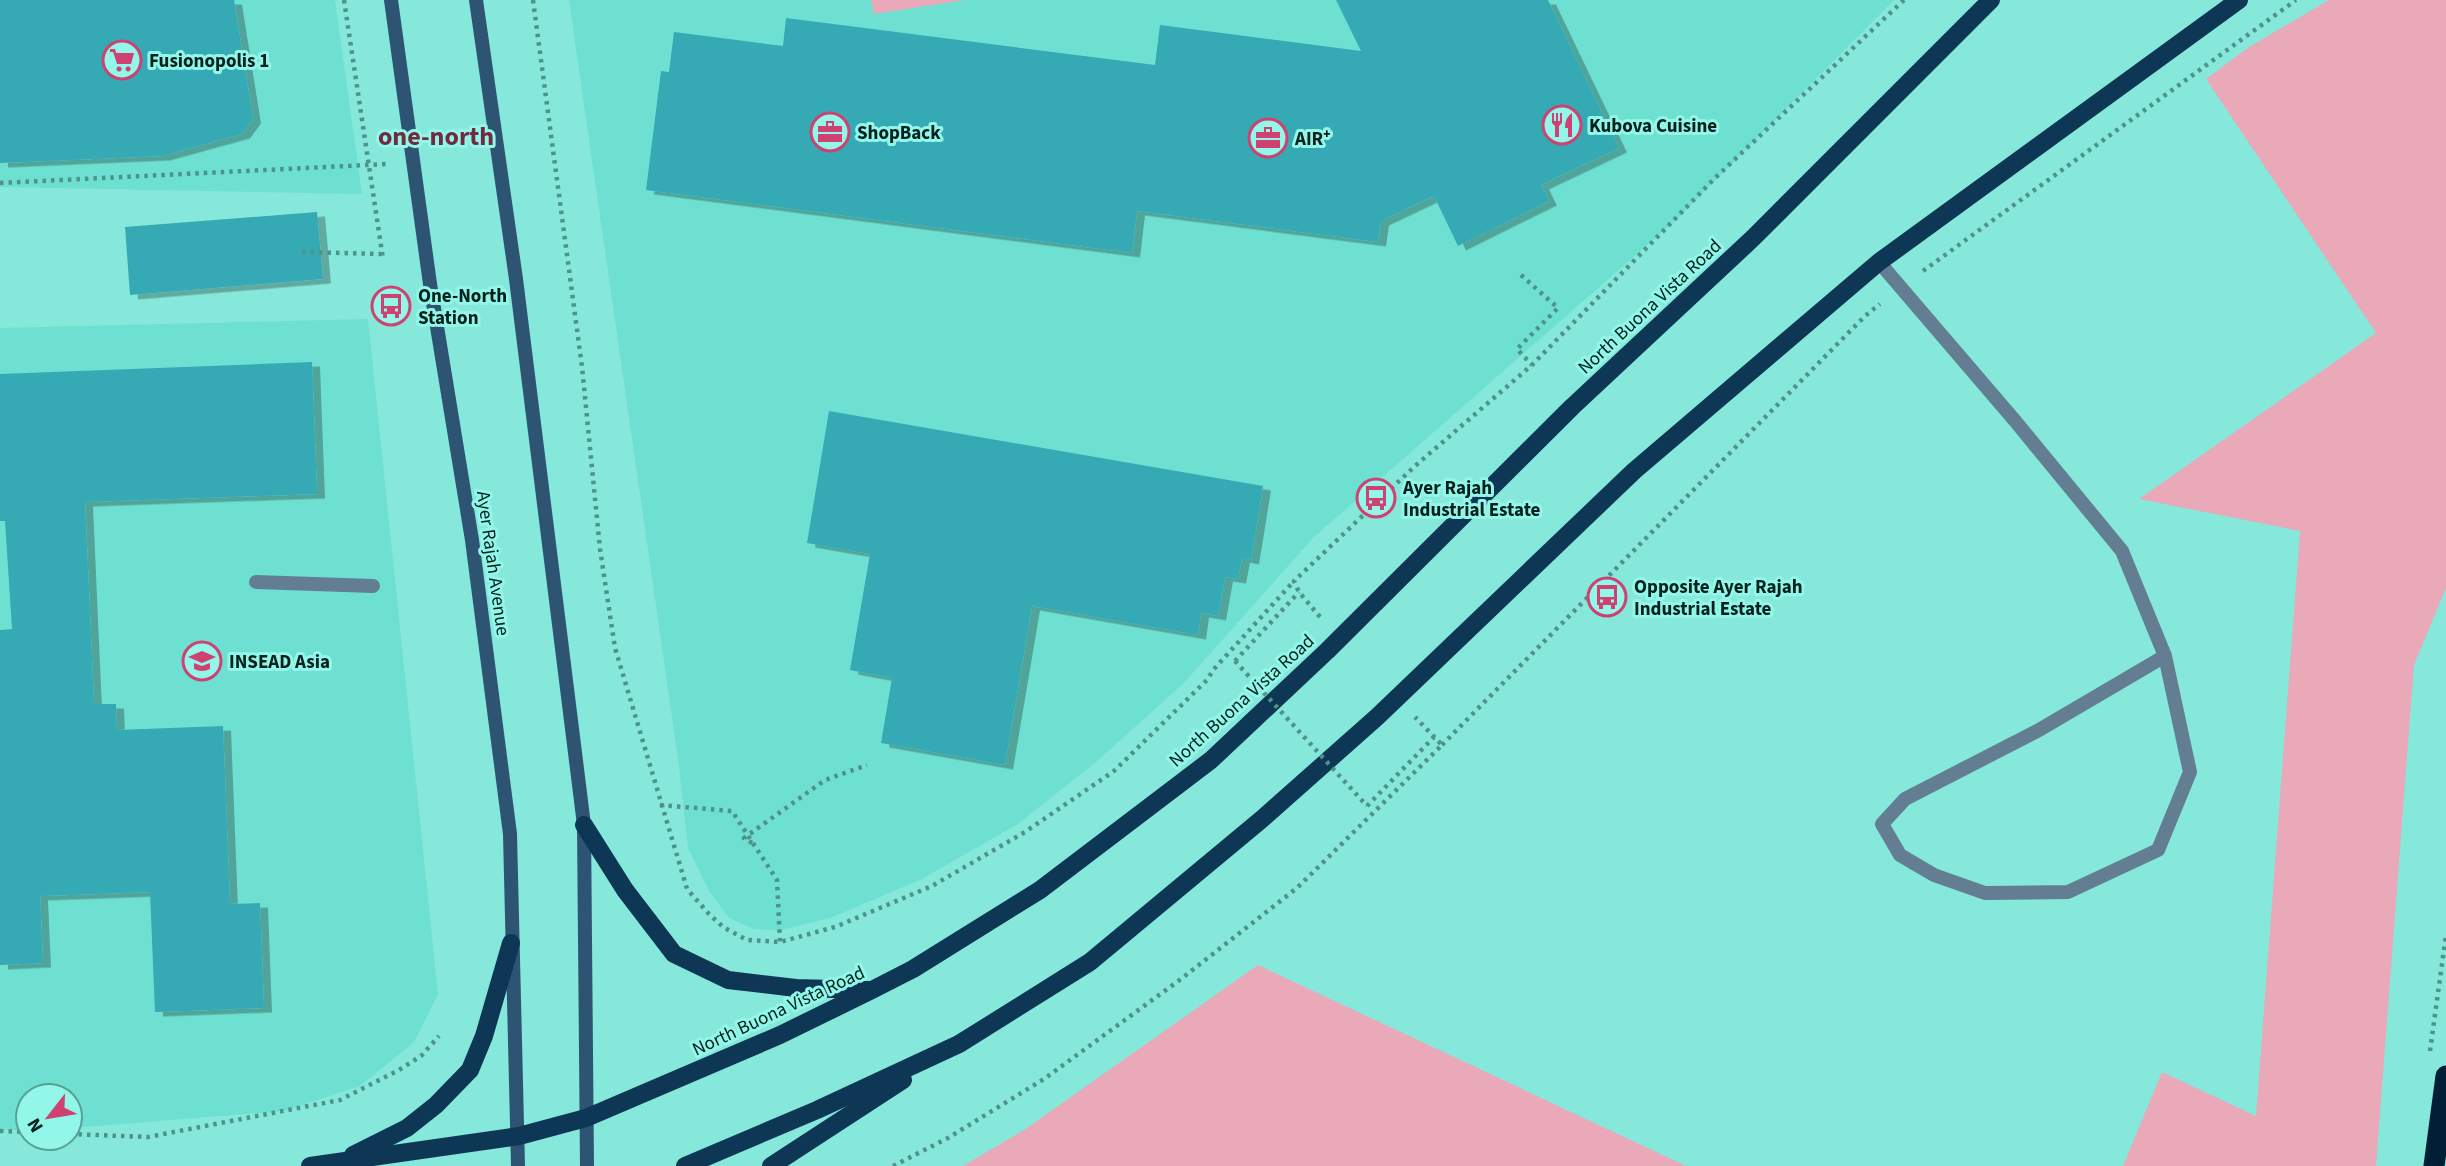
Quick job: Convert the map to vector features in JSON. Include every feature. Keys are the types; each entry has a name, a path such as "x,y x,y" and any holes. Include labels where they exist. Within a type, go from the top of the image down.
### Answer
{"highway":[{"path":"2434,1166 2446,1076"}],"main road":[{"name":"North Buona Vista Road","path":"310,1166 519,1136 586,1118 780,1035 872,990 913,969 1040,890 1211,760 1333,645 1573,407 1753,238 1991,0"},
{"path":"771,1166 1090,962 1262,819 1377,717 1634,471 1879,261 2239,0"},
{"path":"584,825 625,890 674,954 728,980 796,988 872,990"},
{"path":"340,1161 407,1128 436,1105 470,1070 484,1036 511,943"},
{"path":"685,1166 817,1110 959,1044"}],"street":[{"name":"Ayer Rajah Avenue","path":"391,0 430,284 472,540 510,834 518,1166"},
{"path":"476,0 516,279 584,825 587,1166"}],"lane":[{"path":"1879,261 2122,551 2165,656 2190,772 2158,850 2068,892 1985,893 1934,875 1900,855 1882,824 1905,799 2039,730 2165,656"},
{"path":"256,582 373,586"}],"path":[{"path":"302,253 382,257 344,0"},
{"path":"533,0 582,367 600,549 615,648 687,889 723,927 747,940 780,942 835,927 932,886 1025,831 1114,771 1207,680 1294,581 1415,466 1532,365 1714,179 1904,0"},
{"path":"892,1166 948,1138 1044,1079 1181,979 1297,888 1442,745 1865,316 1900,287 2296,0"},
{"path":"0,183 368,164 415,164"},
{"path":"1521,275 1558,308 1517,349 1532,365"},
{"path":"1294,581 1299,592 1235,661 1367,806 1434,737 1442,745"},
{"path":"755,845 744,838 825,780 867,765"},
{"path":"660,805 732,811 777,880 780,942"},
{"path":"84,1134 148,1136 340,1100 421,1056 439,1036"}],"shaded area":[{"path":"0,0 335,0 362,194 0,187"},
{"path":"569,0 1894,0 1677,219 1314,537 1183,684 1096,762 1018,824 920,880 830,918 781,930 754,929 729,918 709,891 688,848 679,766"},
{"path":"871,0 965,0 874,14"},
{"path":"2329,0 2446,0 2446,588 2414,665 2376,1166 2123,1166 2162,1072 2256,1116 2300,531 2139,499 2376,333 2206,79 2249,47"},
{"name":"INSEAD Asia","path":"368,319 438,994 414,1042 360,1086 284,1111 84,1127 84,1082 14,1082 14,1130 0,1129 0,328"},
{"path":"1258,965 1686,1166 963,1166 1024,1130"}],"building":[{"name":"Fusionopolis 1","path":"0,0 234,0 253,119 242,134 162,156 0,163"},
{"path":"1336,0 1548,0 1619,148 1541,185 1549,201 1458,246 1434,196 1381,221 1378,242 1137,211 1132,253 646,190 661,71 669,72 674,32 783,46 786,18 1155,65 1160,25 1361,51"},
{"path":"317,212 323,279 130,295 125,227"},
{"path":"312,362 317,494 85,502 94,704 116,704 117,730 223,726 230,904 260,903 264,1008 155,1012 150,892 40,896 43,963 0,965 0,630 12,629 5,521 0,521 0,374"},
{"path":"829,411 1263,486 1251,560 1242,558 1238,579 1225,577 1218,616 1201,613 1198,635 1032,606 1005,765 881,743 892,678 850,670 870,554 807,543"}],"place":[{"name":"Fusionopolis 1","path":"122,60"},
{"name":"Kubova Cuisine","path":"1562,125"},
{"name":"ShopBack","path":"830,132"},
{"name":"AIR⁺","path":"1268,138"},
{"name":"One-North Station","path":"391,306"},
{"name":"Ayer Rajah Industrial Estate","path":"1376,498"},
{"name":"Opposite Ayer Rajah Industrial Estate","path":"1607,597"},
{"name":"INSEAD Asia","path":"202,661"}],"district":[{"name":"one-north","path":"436,136"}]}
